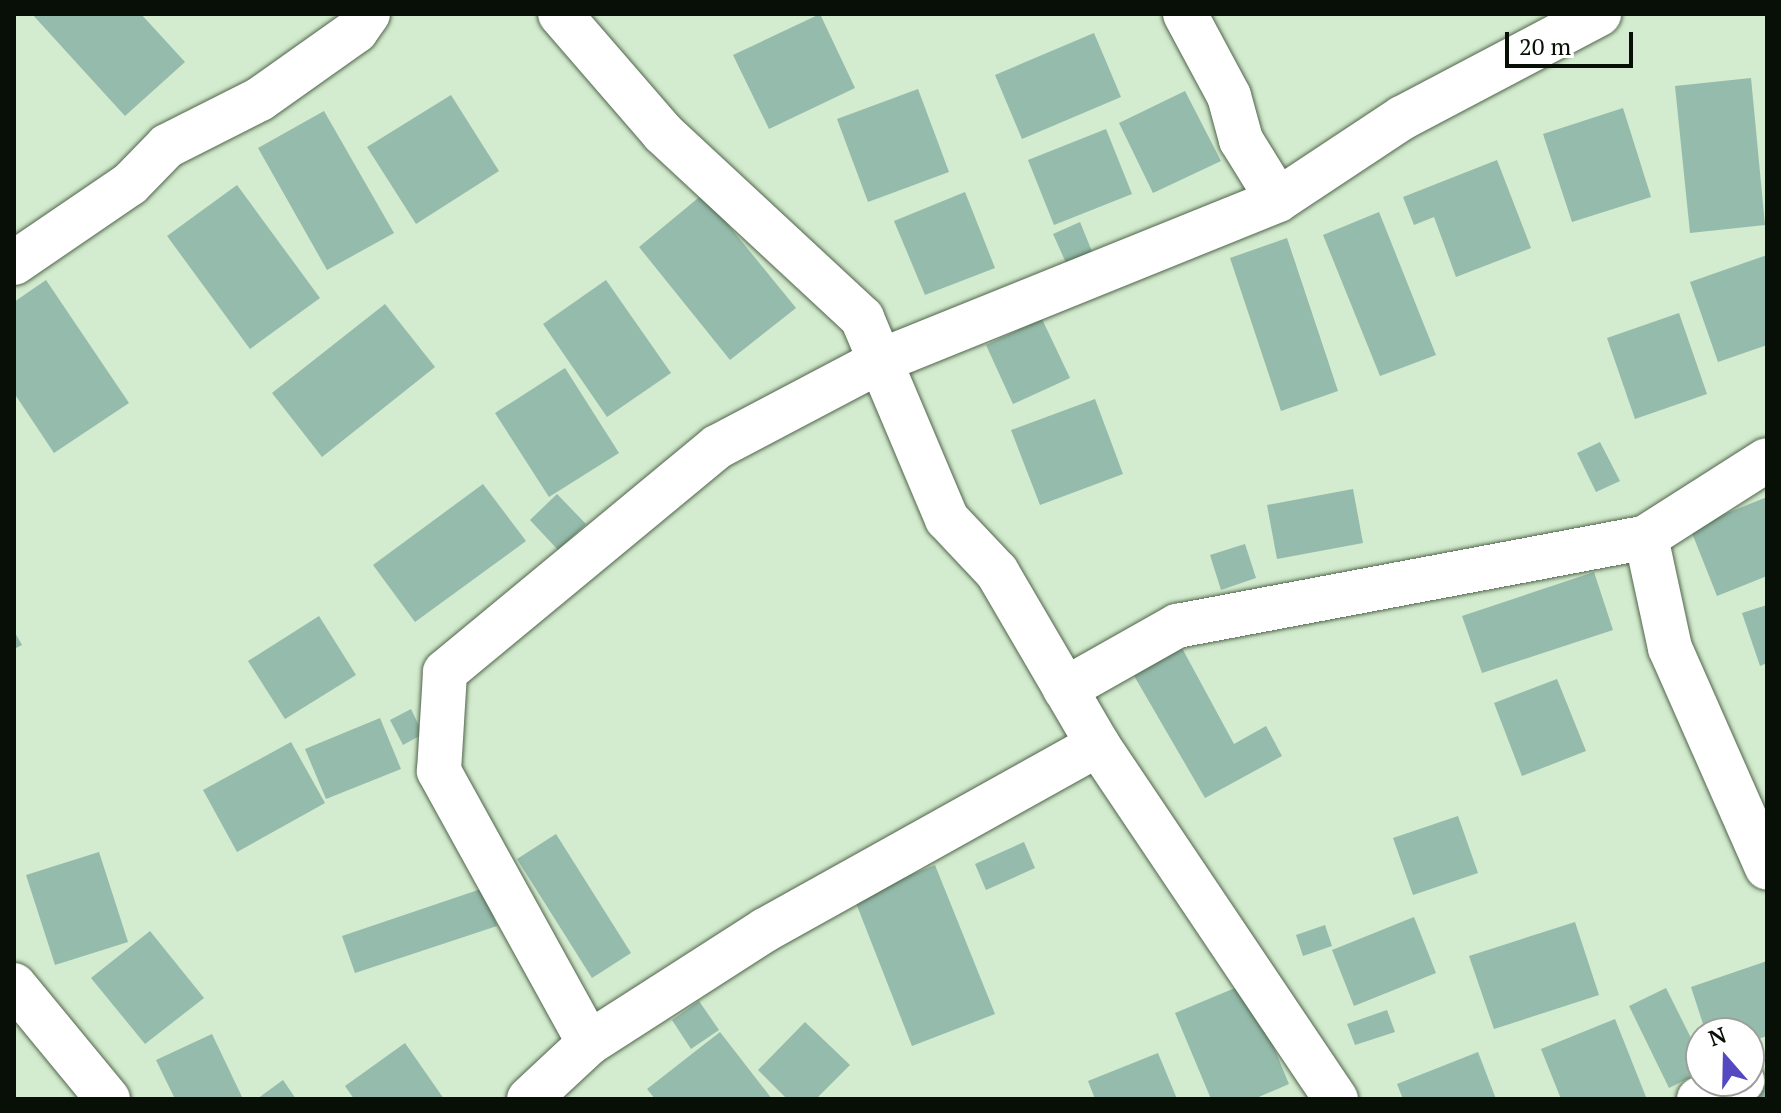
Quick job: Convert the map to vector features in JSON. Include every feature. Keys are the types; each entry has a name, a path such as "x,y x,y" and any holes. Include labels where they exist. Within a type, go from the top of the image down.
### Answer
{"street":[{"path":"14,263 130,184 167,146 260,99 356,31 368,14"},
{"path":"560,14 663,133 862,318 947,519 997,572 1098,745 1336,1099"},
{"path":"1185,14 1229,96 1241,140 1278,200"},
{"path":"589,1043 439,771 445,672 717,447 880,361 1278,200 1402,118 1599,14"},
{"path":"1065,689 1177,626 1646,537 1767,460"},
{"path":"1646,537 1670,648 1767,868"},
{"path":"529,1099 589,1043 765,930 1098,745"},
{"path":"14,985 108,1099"}],"building":[{"path":"32,14 141,14 185,62 125,116"},
{"path":"820,14 855,88 769,129 733,55"},
{"path":"1094,33 1121,97 1022,139 995,75"},
{"path":"1751,78 1765,225 1690,233 1675,86"},
{"path":"918,89 949,172 868,202 837,119"},
{"path":"1185,91 1221,161 1153,193 1119,123"},
{"path":"451,95 499,171 416,224 367,147"},
{"path":"1623,108 1651,197 1572,222 1543,134"},
{"path":"324,111 394,233 327,270 258,148"},
{"path":"1106,129 1132,194 1054,225 1028,160"},
{"path":"1497,160 1531,248 1456,277 1434,217 1414,225 1403,197"},
{"path":"237,185 320,298 250,349 167,236"},
{"path":"965,192 995,268 925,295 894,221"},
{"path":"703,194 796,308 730,360 639,247"},
{"path":"1379,212 1436,355 1380,376 1323,235"},
{"path":"1080,222 1093,254 1067,265 1053,234"},
{"path":"1287,238 1338,391 1281,411 1230,258"},
{"path":"1767,255 1767,345 1718,362 1690,282"},
{"path":"46,280 129,403 54,453 14,393 14,302"},
{"path":"606,280 671,373 607,417 543,324"},
{"path":"385,304 435,367 322,457 272,393"},
{"path":"1679,313 1707,394 1635,419 1607,338"},
{"path":"1042,319 1070,378 1013,404 986,345"},
{"path":"565,368 619,453 549,497 495,413"},
{"path":"1095,399 1123,474 1040,505 1011,430"},
{"path":"1600,442 1620,481 1596,492 1577,453"},
{"path":"483,484 526,541 415,622 373,565"},
{"path":"1353,489 1363,543 1277,559 1267,505"},
{"path":"557,494 586,524 558,550 530,520"},
{"path":"1767,497 1767,576 1717,596 1690,528"},
{"path":"1245,544 1256,578 1221,590 1210,555"},
{"path":"1594,572 1613,630 1482,673 1462,616"},
{"path":"1767,605 1767,663 1760,666 1742,613"},
{"path":"319,616 356,675 285,719 248,661"},
{"path":"14,631 22,645 14,649"},
{"path":"1182,648 1234,744 1266,726 1282,756 1205,798 1133,674"},
{"path":"1557,679 1586,751 1522,776 1494,703"},
{"path":"411,709 423,734 403,745 390,720"},
{"path":"380,718 401,769 326,799 305,749"},
{"path":"291,742 325,803 237,852 203,790"},
{"path":"1458,816 1478,873 1413,895 1393,838"},
{"path":"556,834 631,953 592,978 517,859"},
{"path":"1024,842 1035,868 986,890 975,864"},
{"path":"99,852 128,942 55,965 26,875"},
{"path":"935,865 995,1014 912,1046 854,898"},
{"path":"484,888 497,926 355,973 342,936"},
{"path":"1414,917 1436,973 1354,1006 1332,950"},
{"path":"1575,922 1599,995 1494,1029 1469,956"},
{"path":"1325,925 1332,946 1303,956 1296,935"},
{"path":"150,931 204,998 145,1044 91,978"},
{"path":"1767,961 1767,1036 1765,1017 1701,1017 1691,987"},
{"path":"1247,983 1289,1084 1254,1099 1211,1099 1175,1013"},
{"path":"1666,988 1685,1026 1685,1080 1669,1088 1629,1006"},
{"path":"699,1001 719,1030 691,1049 672,1020"},
{"path":"1387,1010 1395,1032 1355,1045 1347,1024"},
{"path":"1615,1019 1646,1097 1561,1099 1541,1049"},
{"path":"805,1022 850,1065 816,1099 787,1099 758,1070"},
{"path":"720,1032 772,1099 655,1099 647,1089"},
{"path":"212,1034 243,1099 175,1099 156,1060"},
{"path":"405,1043 444,1099 354,1099 345,1086"},
{"path":"1478,1052 1496,1099 1403,1099 1397,1084"},
{"path":"1158,1053 1177,1099 1095,1099 1088,1081"},
{"path":"283,1080 296,1099 257,1099"},
{"path":"1765,1085 1767,1099 1730,1099 1765,1097"}]}
